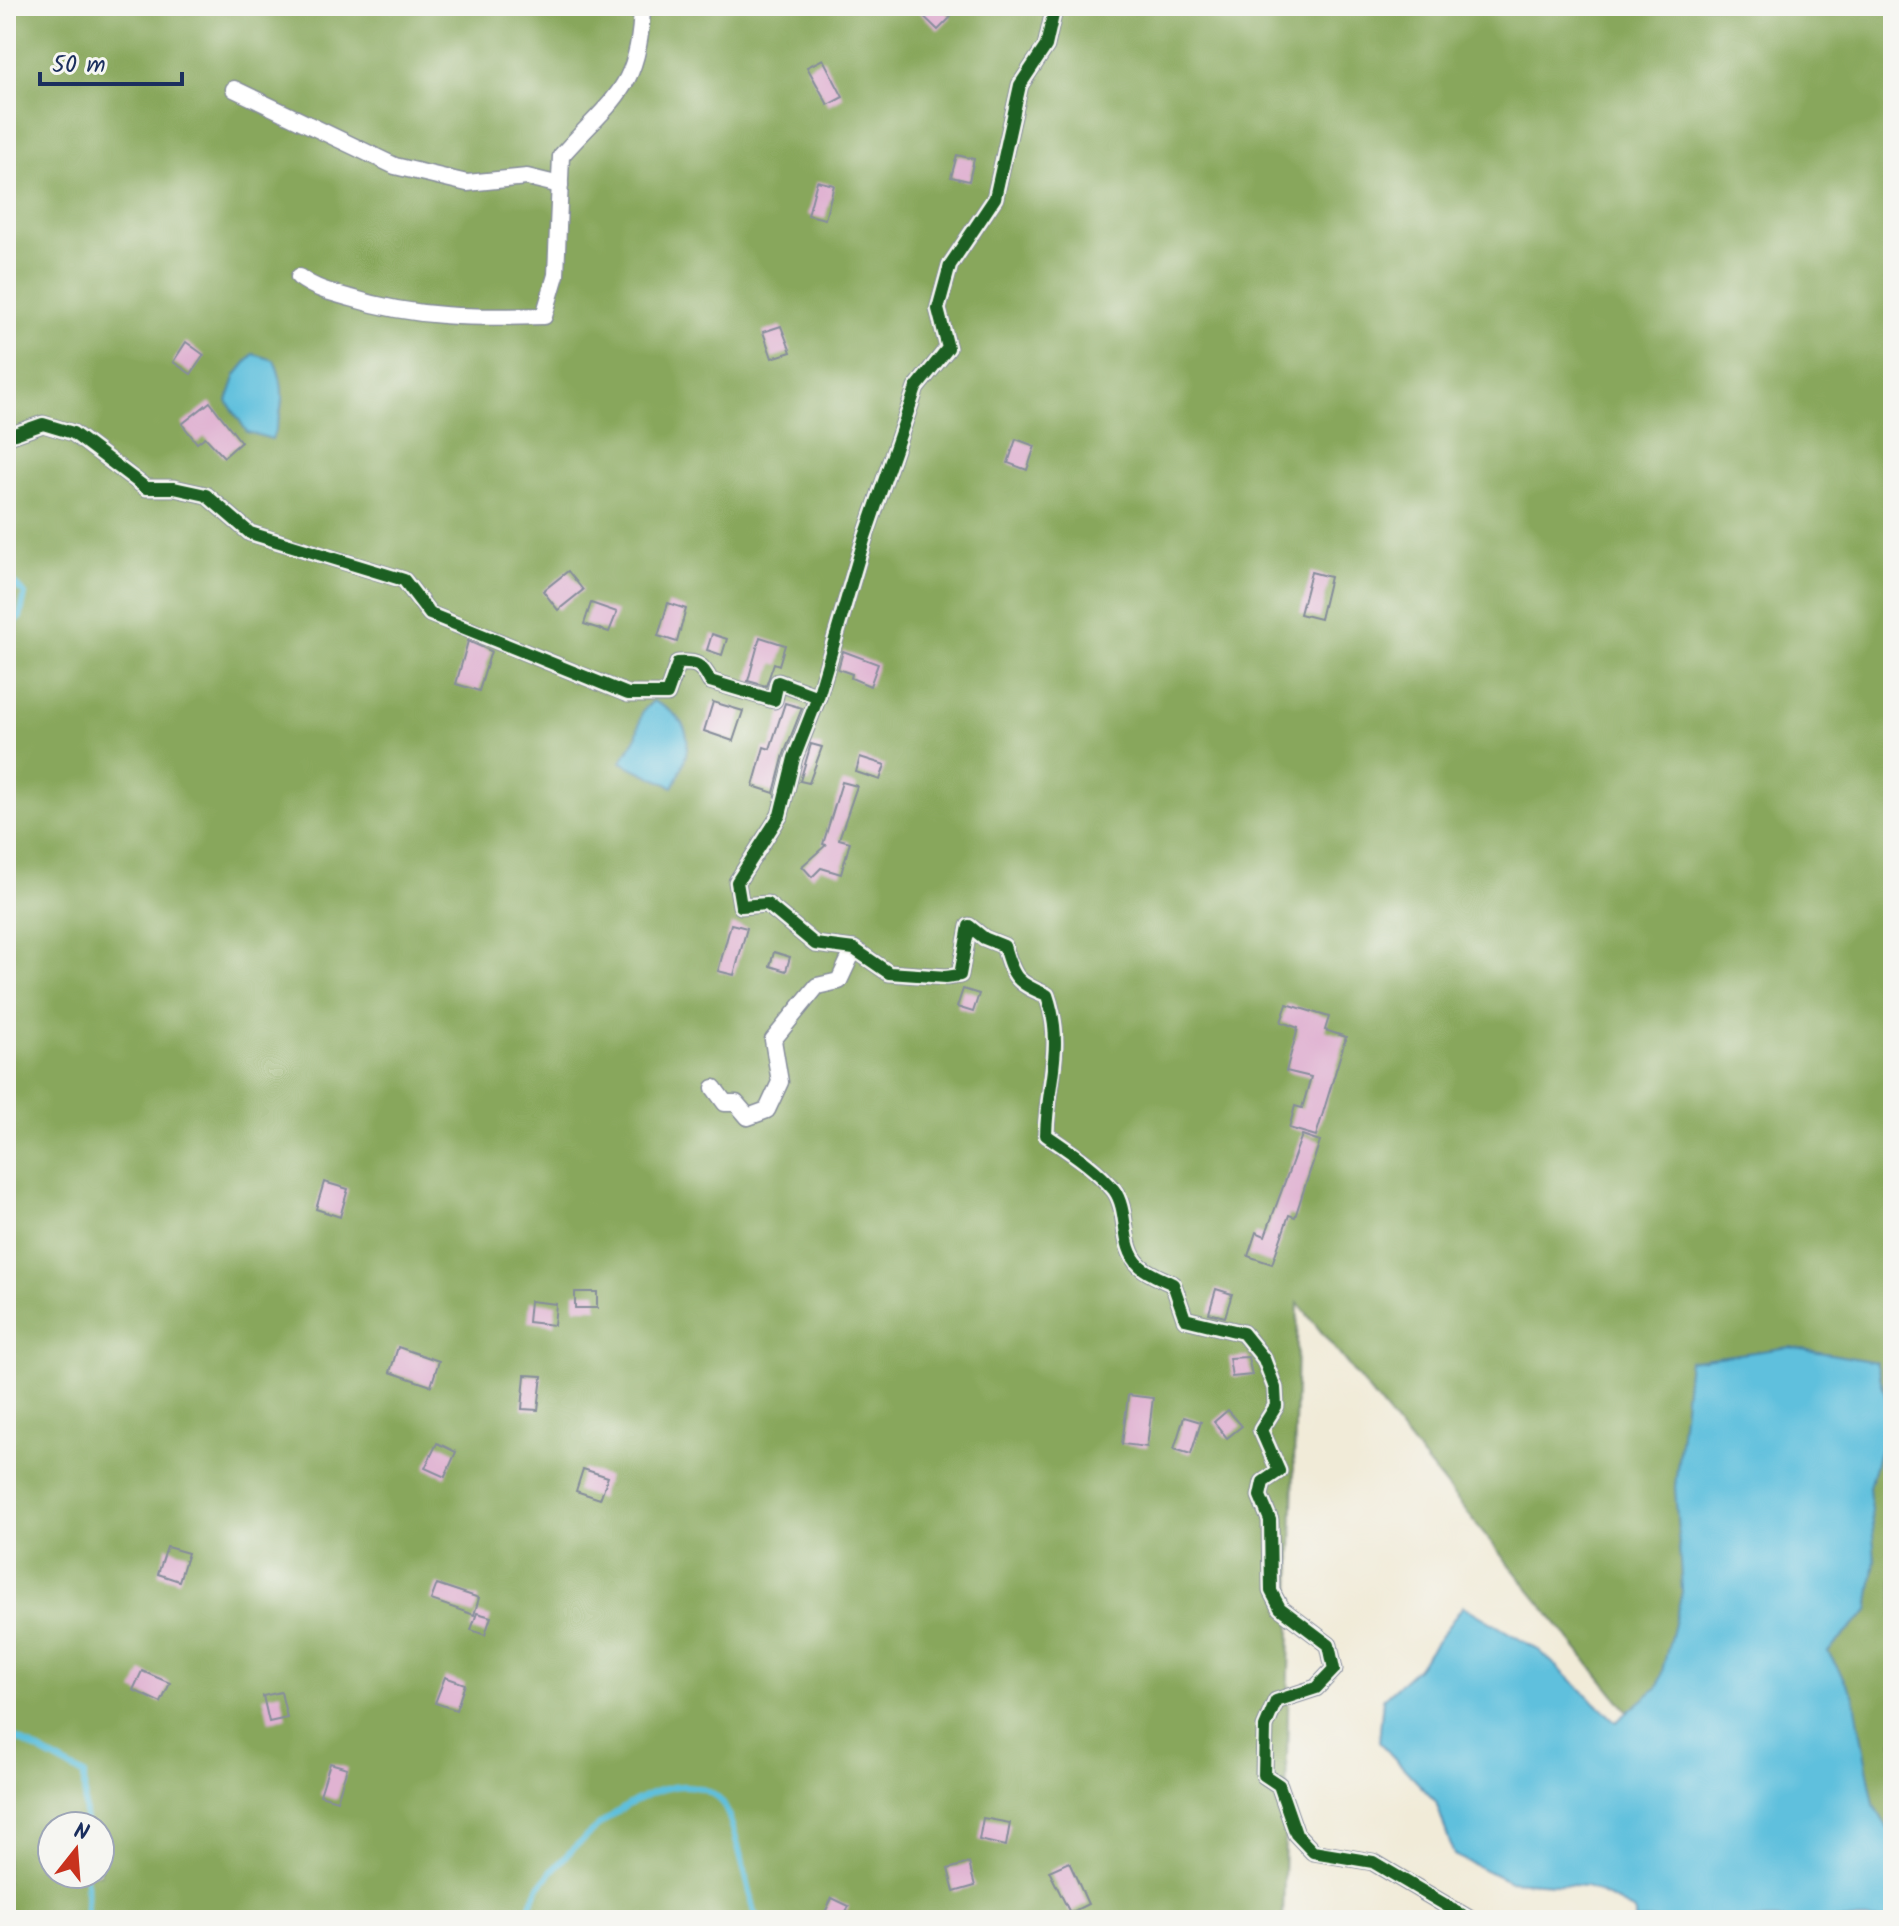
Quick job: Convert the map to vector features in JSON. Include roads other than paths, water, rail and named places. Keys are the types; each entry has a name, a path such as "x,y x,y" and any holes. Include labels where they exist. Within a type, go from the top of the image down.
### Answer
{"street":[{"path":"299,277 311,287 396,312 472,318 544,316 556,275 561,156 622,93 637,60 642,6"},
{"path":"1055,6 1046,46 1020,85 995,198 950,265 938,309 948,348 916,388 864,540 818,697 794,758 780,815 737,882 741,906 767,904 815,944 854,949 889,973 960,975 969,926 984,938 1004,946 1011,971 1022,985 1047,995 1056,1024 1055,1058 1047,1097 1046,1135 1090,1167 1115,1192 1125,1219 1127,1243 1140,1266 1173,1284 1185,1319 1243,1333 1264,1359 1275,1388 1276,1406 1261,1430 1279,1471 1263,1482 1260,1496 1270,1520 1271,1591 1280,1608 1329,1645 1334,1669 1316,1688 1276,1701 1265,1727 1264,1775 1279,1785 1296,1834 1313,1852 1373,1862 1471,1920"},
{"path":"234,89 395,166 467,183 527,177 560,185"},
{"path":"6,437 43,424 73,433 146,488 174,488 206,495 250,533 404,580 430,614 628,694 667,694 678,663 695,662 704,667 710,681 774,700 778,682 818,697"},
{"path":"714,1088 725,1103 736,1103 748,1117 767,1110 780,1082 773,1040 817,986 839,981 854,949"}],"water":[{"path":"253,354 274,360 281,381 281,409 272,439 247,432 227,401 236,375"},
{"path":"653,701 678,718 687,737 684,760 673,787 621,762 636,738 642,712"},
{"path":"1790,1347 1876,1362 1890,1413 1869,1487 1875,1560 1868,1611 1828,1652 1854,1696 1874,1805 1893,1837 1893,1920 1635,1920 1635,1911 1586,1886 1508,1881 1454,1855 1436,1802 1379,1742 1383,1699 1417,1668 1463,1606 1540,1651 1616,1722 1658,1687 1682,1592 1675,1487 1689,1361"}],"waterway":[{"path":"6,576 25,594 20,617 6,630"},
{"path":"6,1733 84,1775 85,1810"},
{"path":"526,1920 540,1886 597,1827 623,1808 650,1794 676,1786 701,1788 722,1802 736,1839 757,1920"},
{"path":"86,1890 87,1920"}]}
